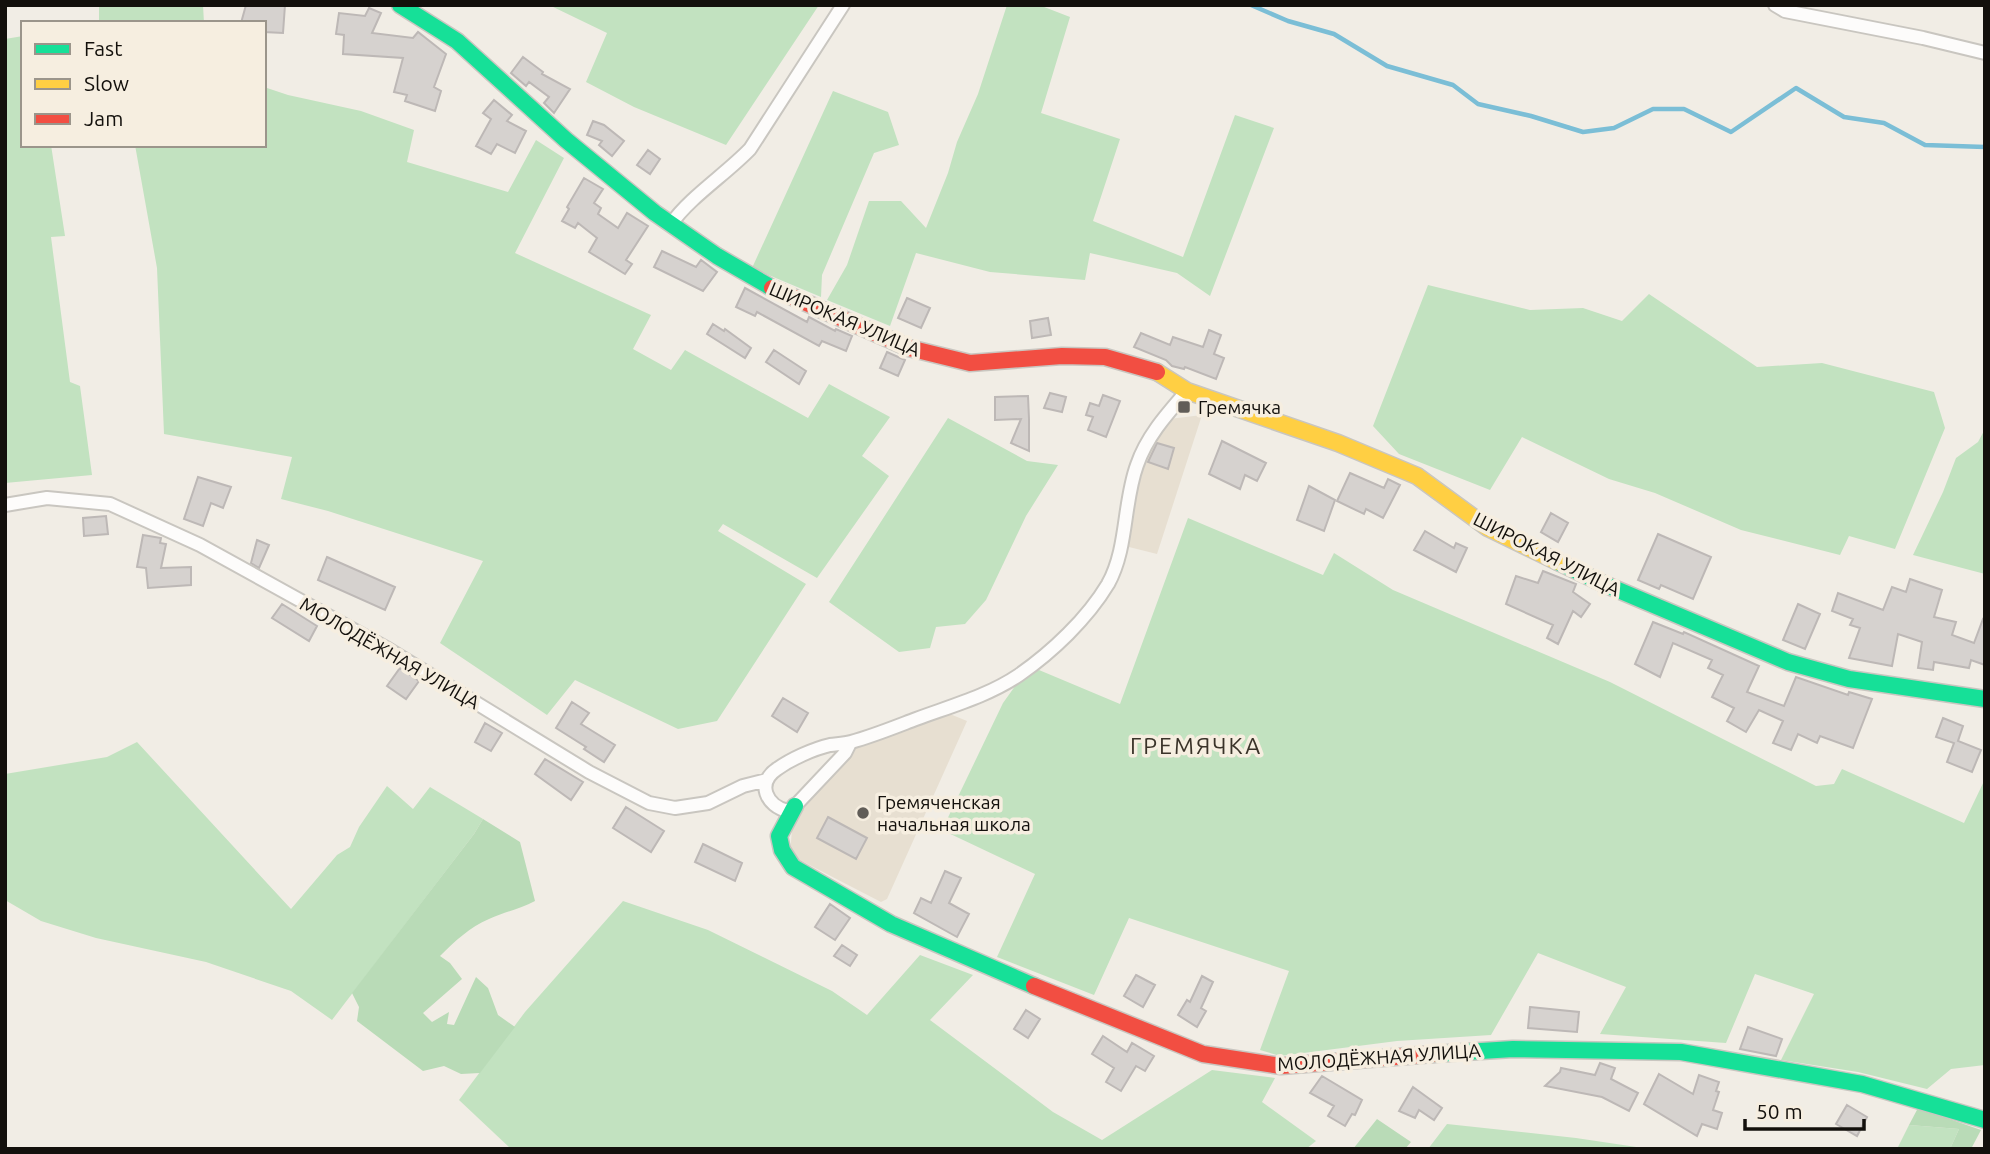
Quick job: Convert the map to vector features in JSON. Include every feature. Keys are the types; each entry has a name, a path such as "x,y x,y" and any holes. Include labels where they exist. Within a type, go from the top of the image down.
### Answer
{"street":[{"name":"ШИРОКАЯ УЛИЦА","path":"400,5 457,41 566,140 671,224 760,282 909,348 970,363 1062,356 1105,357 1163,374 1187,391 1378,458 1417,476 1488,528 1616,590 1788,662 1849,679 1985,699"},
{"path":"671,224 680,211 732,168 750,149 843,5"},
{"path":"1775,5 1785,11 1985,53"},
{"name":"МОЛОДЁЖНАЯ УЛИЦА","path":"5,505 47,498 110,503 200,545 388,649 589,772 649,803 675,808 708,803 743,786 767,780 775,770 795,759 827,746 850,743 972,699 1018,675 1071,630 1108,583 1119,554 1136,467 1160,421 1187,391"},
{"path":"767,780 766,791 770,802 777,808 788,811 796,806 845,753 850,743"},
{"name":"МОЛОДЁЖНАЯ УЛИЦА","path":"796,806 780,830 779,844 783,856 793,867 891,924 987,967 1203,1054 1281,1066 1513,1049 1681,1052 1861,1084 1985,1120"}],"shaded area":[{"path":"1202,415 1157,554 1121,545 1136,467 1161,420"},
{"name":"Гремяченская начальная школа","path":"945,712 967,721 887,899 881,902 790,855 792,829 810,798 848,751"}],"green space":[{"path":"99,5 203,5 204,21 99,21"},
{"path":"549,5 819,5 726,145 634,107 586,82 607,33"},
{"path":"1007,5 1039,5 1070,17 1041,113 1120,139 1093,221 1183,257 1235,115 1274,128 1210,296 1177,273 1090,253 1085,280 990,272 916,253 890,326 827,300 847,265 869,201 901,201 926,228 957,142 978,94"},
{"path":"21,36 21,147 51,147 65,236 51,237 70,382 80,386 92,475 5,483 5,39"},
{"path":"266,88 361,111 414,130 407,162 508,192 536,140 564,158 515,253 651,315 633,349 671,370 685,350 808,418 829,384 890,417 862,456 889,476 817,578 723,524 718,531 806,584 717,721 678,729 575,680 547,715 440,643 483,561 328,511 281,499 292,457 164,434 157,268 135,147 266,147"},
{"path":"833,91 888,112 899,145 874,153 822,275 821,297 752,268"},
{"path":"1428,285 1530,310 1583,308 1622,321 1649,294 1757,367 1822,363 1934,392 1945,428 1895,549 1849,536 1840,555 1741,530 1655,493 1609,479 1522,437 1490,490 1399,454 1373,426"},
{"path":"948,418 1027,461 1058,465 1026,516 986,600 965,624 936,627 930,648 899,652 829,602"},
{"path":"1985,429 1985,574 1913,555 1956,458 1978,442"},
{"path":"1188,518 1323,575 1334,553 1393,590 1610,682 1816,786 1834,784 1842,769 1964,823 1985,779 1985,1065 1951,1069 1927,1089 1858,1072 1781,1060 1814,994 1755,974 1726,1043 1600,1034 1626,987 1538,953 1491,1035 1397,1041 1280,1056 1260,1050 1289,971 1129,918 1094,995 997,957 1035,874 942,830 1003,703 1018,682 1039,670 1120,704"},
{"path":"137,742 291,909 337,855 350,847 359,827 387,786 413,809 430,787 483,819 332,1020 291,991 206,962 96,938 41,921 5,900 5,774 107,757"},
{"path":"483,819 520,842 535,901 475,926 440,956 450,963 462,979 423,1013 432,1022 449,1012 447,1024 454,1025 476,977 488,988 498,1015 515,1027 480,1073 461,1074 444,1066 423,1071 357,1021 359,1007 352,993"},
{"path":"623,901 708,930 832,991 867,1015 920,955 973,975 930,1020 1053,1112 1102,1140 1212,1070 1275,1078 1262,1102 1316,1141 1306,1149 511,1149 459,1100 525,1012"},
{"path":"1918,1108 1981,1130 1971,1149 1950,1149 1959,1129 1909,1125"},
{"path":"1377,1119 1411,1142 1405,1149 1353,1149"},
{"path":"1447,1124 1576,1138 1643,1148 1428,1149"},
{"path":"1909,1125 1959,1129 1950,1149 1897,1149"}],"building":[{"path":"246,5 285,5 283,33 266,32 266,21 242,21"},
{"path":"369,8 381,13 372,33 413,38 418,32 446,54 434,87 441,91 435,111 405,101 407,95 394,92 403,58 343,54 344,35 336,34 339,13 365,16"},
{"path":"523,57 543,72 542,74 570,89 554,113 544,103 549,97 529,82 526,86 511,73"},
{"path":"494,100 512,115 507,121 526,131 515,153 497,144 491,154 476,146 491,119 483,113"},
{"path":"593,121 604,125 624,141 612,156 599,145 602,141 587,135"},
{"path":"648,150 660,159 650,174 637,165"},
{"path":"584,178 603,189 594,203 601,208 598,214 618,228 627,213 648,226 626,260 632,264 625,274 589,252 597,238 578,223 575,228 562,221"},
{"path":"662,251 696,267 701,260 717,272 703,291 654,267"},
{"path":"745,288 807,322 809,317 835,331 836,329 852,336 846,351 822,341 819,346 757,312 755,316 736,307"},
{"path":"907,298 930,308 921,328 898,318"},
{"path":"1048,318 1051,335 1032,338 1030,321"},
{"path":"713,324 724,331 725,329 751,348 745,358 707,334"},
{"path":"1209,330 1221,335 1214,354 1224,358 1216,379 1185,367 1172,366 1166,360 1134,347 1141,333 1170,345 1173,337 1203,347"},
{"path":"774,350 806,371 799,384 766,362"},
{"path":"887,352 905,360 898,376 880,368"},
{"path":"1050,393 1066,397 1062,412 1044,408"},
{"path":"1103,395 1120,401 1106,437 1088,430 1093,417 1086,415 1090,403 1099,406"},
{"path":"1028,396 1029,451 1011,443 1021,419 995,420 995,397"},
{"path":"1222,441 1266,463 1257,481 1245,475 1240,489 1209,474"},
{"path":"1157,443 1174,448 1168,469 1148,462"},
{"path":"1350,473 1384,488 1388,479 1400,485 1383,518 1366,509 1364,514 1337,501"},
{"path":"198,477 231,487 223,508 211,503 203,526 184,519"},
{"path":"1309,486 1335,500 1324,531 1297,520"},
{"path":"1551,513 1568,523 1558,542 1541,532"},
{"path":"106,516 108,534 84,536 83,518"},
{"path":"1425,531 1454,548 1456,543 1467,548 1456,572 1414,550"},
{"path":"1658,534 1711,557 1693,599 1661,585 1659,589 1638,580"},
{"path":"143,535 161,538 160,543 166,544 161,568 191,567 191,585 148,588 146,568 137,567"},
{"path":"257,540 269,545 259,568 251,563"},
{"path":"327,557 395,587 385,610 318,580"},
{"path":"1543,571 1576,584 1573,592 1590,604 1581,617 1573,611 1558,644 1547,638 1553,625 1506,604 1516,576 1538,583"},
{"path":"1910,579 1942,590 1934,617 1956,622 1952,635 1974,643 1983,619 1985,620 1985,665 1971,660 1969,668 1934,662 1933,670 1918,668 1922,642 1898,634 1892,666 1849,658 1860,628 1850,625 1853,619 1832,611 1838,593 1883,610 1892,587 1906,592"},
{"path":"282,604 317,626 309,641 272,618"},
{"path":"1798,604 1820,614 1805,649 1783,640"},
{"path":"1653,622 1683,634 1684,632 1759,666 1747,692 1784,706 1796,677 1848,695 1849,692 1872,699 1853,748 1820,736 1817,743 1798,734 1791,750 1773,743 1783,721 1759,710 1746,732 1727,721 1734,708 1712,697 1723,675 1708,668 1712,660 1673,643 1660,677 1635,664"},
{"path":"400,668 419,681 406,699 387,686"},
{"path":"783,698 808,713 797,732 772,716"},
{"path":"572,702 589,713 581,724 615,745 604,762 556,728"},
{"path":"1943,718 1963,726 1958,741 1981,750 1972,772 1947,762 1954,743 1936,737"},
{"path":"485,723 502,733 491,751 475,742"},
{"path":"545,759 583,782 571,800 535,774"},
{"path":"626,807 664,831 651,852 613,828"},
{"path":"828,817 867,838 856,859 817,838"},
{"path":"703,844 742,863 735,881 695,862"},
{"path":"945,871 961,878 949,903 969,914 957,937 914,913 921,898 931,903"},
{"path":"830,904 850,918 835,940 815,927"},
{"path":"842,945 857,955 850,966 834,956"},
{"path":"1136,975 1155,985 1143,1007 1124,996"},
{"path":"1202,976 1213,982 1201,1008 1206,1011 1197,1027 1178,1015 1187,1000 1190,1002"},
{"path":"1530,1007 1579,1012 1577,1032 1528,1028"},
{"path":"1026,1010 1040,1019 1028,1038 1014,1029"},
{"path":"1748,1027 1782,1039 1776,1056 1740,1049"},
{"path":"1103,1036 1127,1052 1132,1043 1154,1056 1145,1071 1136,1066 1121,1091 1106,1082 1114,1068 1092,1054"},
{"path":"1600,1063 1615,1068 1611,1079 1638,1093 1629,1111 1602,1097 1545,1086 1561,1068 1595,1075"},
{"path":"1659,1074 1693,1094 1699,1075 1719,1082 1713,1110 1722,1113 1717,1129 1702,1124 1697,1136 1644,1104"},
{"path":"1322,1076 1362,1100 1355,1115 1352,1114 1345,1126 1328,1116 1334,1106 1310,1093"},
{"path":"1413,1087 1442,1108 1434,1120 1419,1110 1415,1118 1399,1111"},
{"path":"1847,1105 1867,1117 1857,1136 1836,1124"}],"waterway":[{"path":"1251,5 1288,21 1334,34 1387,66 1453,85 1478,104 1583,132 1614,128 1653,109 1684,109 1731,132 1796,88 1844,117 1884,123 1925,145 1985,147"}],"traffic: fast":[{"path":"400,5 457,41 566,140 655,213 717,256 772,288"},
{"path":"1558,562 1788,662 1849,679 1985,699"},
{"path":"795,806 779,836 782,850 793,867 891,924 1034,986"},
{"path":"1433,1054 1513,1049 1681,1052 1862,1084 1985,1120"}],"traffic: slow":[{"path":"1157,372 1187,391 1338,443 1417,476 1488,528 1558,562"}],"traffic: jam":[{"path":"772,288 909,348 970,363 1062,356 1105,357 1157,372"},
{"path":"1034,986 1203,1054 1281,1066 1433,1054"}],"place":[{"name":"Гремячка","path":"1184,407"},
{"name":"Гремяченская начальная школа","path":"863,813"}],"district":[{"name":"ГРЕМЯЧКА","path":"1196,745"}]}
